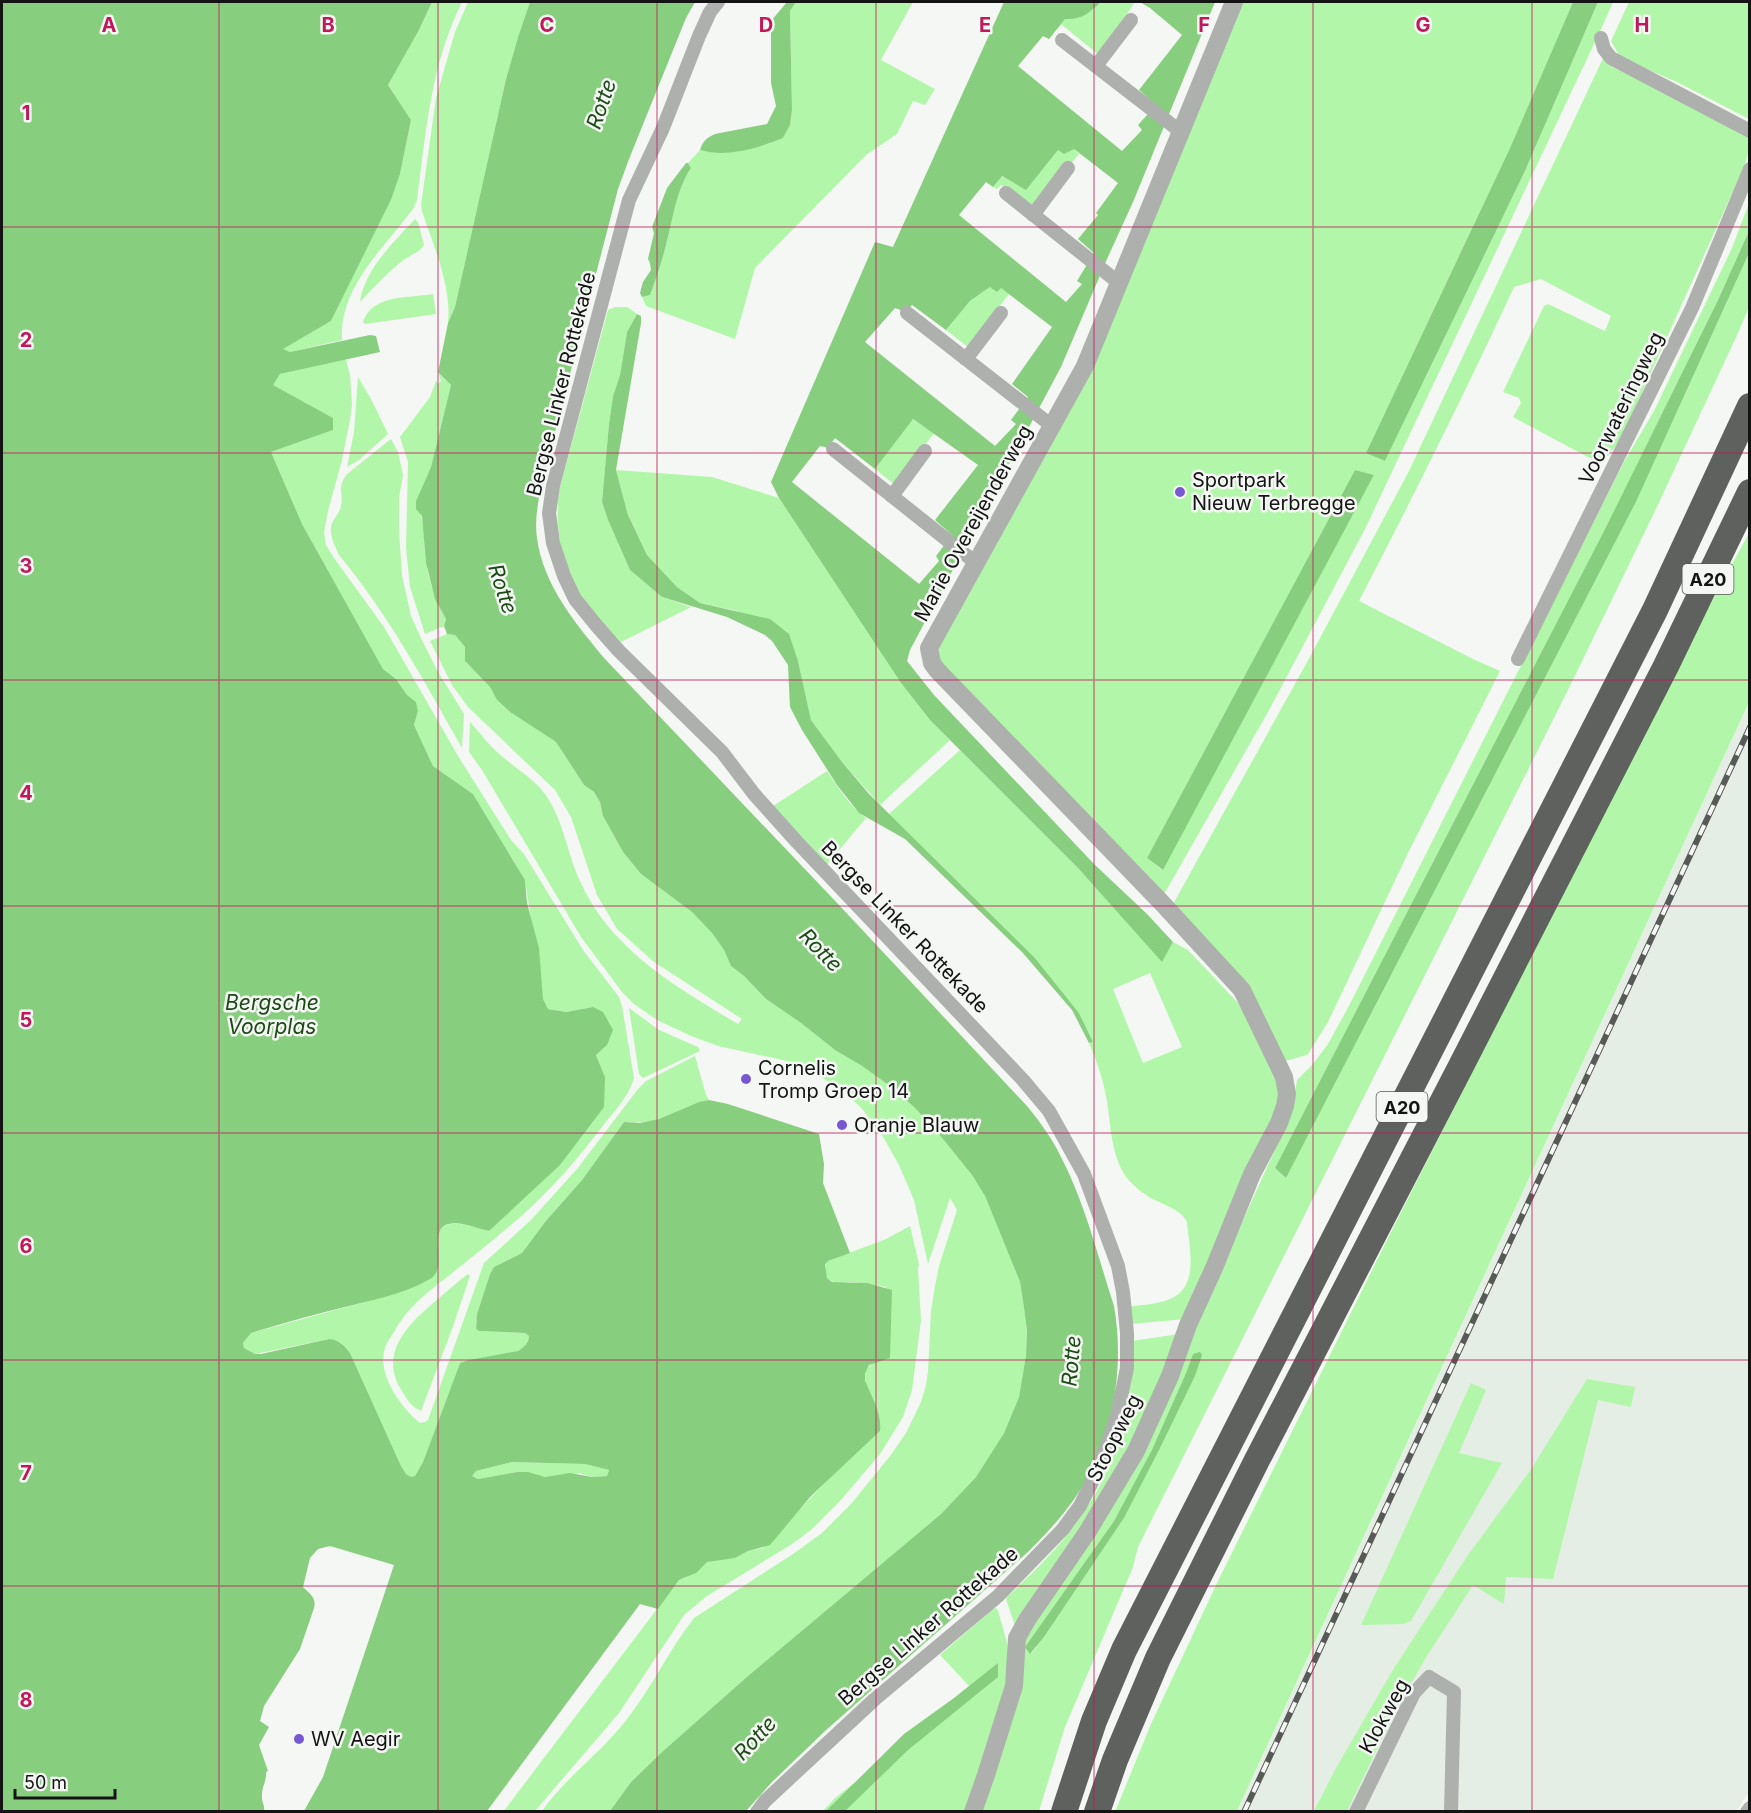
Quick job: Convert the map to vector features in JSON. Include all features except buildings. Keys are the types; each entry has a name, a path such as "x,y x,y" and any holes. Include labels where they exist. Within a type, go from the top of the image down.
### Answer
{"highway":[{"name":"A20","path":"1064,1812 1094,1721 1124,1650 1655,610 1749,406"},
{"name":"A20","path":"1097,1812 1115,1760 1163,1648 1257,1460 1666,666 1749,492"}],"street":[{"name":"Bergse Linker Rottekade","path":"718,2 710,12 699,36 663,128 629,200 553,486 549,513 553,543 564,576 575,599 596,626 722,752 754,794 797,842 1023,1080 1049,1111 1084,1174 1118,1266 1127,1333 1127,1368 1117,1416 1098,1470 1080,1506 1064,1529 998,1596 875,1699 765,1801 757,1812"},
{"name":"Marie Overeijenderweg","path":"1234,2 1175,128 1119,283 1085,366 1047,422 971,558 929,648 932,663 981,717 1177,918 1242,990 1284,1077"},
{"path":"1096,66 1131,20"},
{"path":"1601,38 1604,49 1611,58 1749,130"},
{"path":"1062,40 1175,128"},
{"path":"1033,215 1068,168"},
{"name":"Voorwateringweg","path":"1518,659 1692,308 1749,169"},
{"path":"1006,193 1119,283"},
{"path":"908,313 1047,422"},
{"path":"966,359 1001,313"},
{"path":"833,449 971,558"},
{"path":"892,496 925,452"},
{"name":"Stoopweg","path":"973,1812 1014,1686 1017,1638 1088,1532 1136,1450 1154,1413 1188,1325 1252,1174 1286,1106 1287,1094 1284,1077"},
{"name":"Klokweg","path":"1356,1812 1414,1693 1429,1677 1454,1692 1451,1812"}],"shaded area":[{"path":"432,2 462,2 443,49 431,98 417,200 413,209 377,254 356,286 343,321 342,340 290,352 282,349 331,321 391,200 400,174 411,120 388,85"},
{"path":"468,2 530,2 506,79 455,307 448,323 444,281 421,205 436,98 455,32"},
{"path":"796,2 913,2 881,60 935,89 925,105 913,101 897,134 866,155 755,268 735,339 646,306 642,297 650,295 657,276 678,196 691,168 688,163 700,150 732,152 773,142 783,138 790,125 792,110 790,11"},
{"path":"1101,2 1135,2 1099,55 1061,24 1065,18 1085,15"},
{"name":"Sportpark Nieuw Terbregge","path":"1238,2 1573,2 1510,148 1366,453 1385,461 1525,171 1598,2 1613,2 1365,529 1268,712 1163,896 942,665 936,655 939,644 1091,358","holes":["1355,470 1374,475 1162,870 1147,858"]},
{"path":"1629,2 1749,2 1749,119 1619,55 1611,41"},
{"path":"1605,54 1612,67 1742,129 1749,137 1749,150 1744,167 1620,441 1601,464 1513,417 1521,403 1519,398 1503,392 1544,306 1548,304 1605,331 1611,316 1541,279 1514,287 1359,601 1500,671 1408,853 1328,1022 1308,1054 1286,1061 1172,906 1311,655 1409,471"},
{"path":"1074,149 1079,154 1032,210 1001,185 997,189 993,187 1001,176 1026,189 1058,150"},
{"path":"1749,203 1749,231 1718,300 1605,529 1275,1168 1286,1178 1636,502 1749,253 1749,307 1738,333 1568,690 1138,1547 1133,1567 1065,1727 1039,1811 980,1812 1019,1646 1078,1558 1226,1258 1292,1112 1297,1080 1328,1044 1351,1002 1624,462 1654,411 1732,248","holes":["1193,1354 1195,1376 1124,1518 1031,1654 1025,1647 1114,1521 1152,1451"]},
{"path":"415,219 418,222 424,245 390,271 360,302 367,279 374,268 389,247"},
{"path":"990,287 1001,288 1009,294 968,347 946,330 970,301"},
{"path":"433,294 436,314 365,324 363,322 374,306 383,302"},
{"path":"615,307 627,307 637,314 627,332 620,375 613,396 602,502 630,570 662,597 691,607 621,642 576,588 561,548 558,519 559,491 608,310"},
{"path":"346,359 350,375 352,405 342,460 324,532 326,545 384,627 458,756 511,840 524,854 583,950 619,997 634,1078 620,1104 549,1190 504,1231 425,1295 400,1321 385,1347 383,1362 393,1392 413,1417 420,1423 428,1420 484,1263 531,1220 577,1169 638,1089 646,1081 695,1056 709,1100 654,1120 624,1122 582,1180 545,1222 522,1253 494,1267 477,1314 476,1329 525,1333 529,1336 528,1341 518,1351 460,1363 423,1462 415,1476 411,1478 401,1466 350,1353 341,1343 329,1339 255,1354 244,1348 243,1343 251,1333 394,1294 439,1261 438,1235 443,1227 462,1224 489,1231 605,1077 596,1055 607,1045 593,1007 566,1012 548,1009 543,999 525,880 473,794 433,766 414,725 418,711 416,702 407,695 396,679 383,669 302,524 271,452 333,430 333,418 272,385 280,374"},
{"path":"438,372 451,385 431,467 416,501 423,524 429,577 446,619 444,626 425,634 410,587 406,548 408,462 400,437 430,397 436,381 438,384 441,381"},
{"path":"358,377 388,434 359,460 347,467 354,432"},
{"path":"912,419 934,433 895,485 875,469"},
{"path":"391,439 398,452 403,475 399,498 399,531 402,575 411,616 437,670 464,714 462,748 389,624 339,555 331,536 332,523 341,506 341,487 347,474"},
{"path":"616,470 712,477 779,498 901,683 930,720 950,740 880,805 842,762 811,720 798,661 737,611 700,603 677,587 647,555 628,515"},
{"path":"1749,533 1749,702 1237,1811 1115,1812 1151,1724 1217,1583 1388,1238 1694,634"},
{"path":"447,634 455,635 465,647 465,661 490,687 497,700 510,712 556,742 584,785 594,792 600,802 603,816 623,852 641,874 692,912 712,933 724,950 731,966 766,999 835,1050 890,1086 934,1128 972,1175 985,1196 1020,1282 1024,1308 1027,1331 1026,1355 1019,1397 1004,1433 976,1477 941,1514 748,1676 662,1752 631,1782 610,1811 542,1811 627,1719 694,1618 822,1533 851,1504 906,1433 921,1402 926,1385 935,1286 957,1210 950,1198 928,1264 914,1200 899,1165 882,1135 847,1094 806,1067 718,1046 691,1036 657,1020 634,1004 622,992 581,937 469,752 470,722 495,750 531,779 545,794 561,825 575,869 592,904 626,946 646,964 691,995 738,1024 742,1019 654,962 617,929 597,895 571,817 555,790 468,707 452,685 430,641"},
{"path":"1749,702 1749,1792 1736,1812 1237,1812"},
{"path":"960,750 1078,868 1162,961 1173,942 1188,950 1238,1003 1271,1062 1282,1092 1281,1104 1185,1319 1131,1324 1128,1307 1166,1301 1179,1293 1186,1285 1190,1265 1187,1222 1176,1210 1138,1189 1123,1172 1115,1152 1104,1085 1089,1043 1093,1042 1079,1013 1035,958 889,814","holes":["1150,973 1182,1047 1143,1063 1113,989"]},
{"path":"827,771 850,803 866,818 825,867 770,808"},
{"path":"629,1008 659,1030 698,1047 700,1051 643,1078 639,1074"},
{"path":"910,1226 919,1264 921,1320 912,1390 903,1417 880,1454 840,1501 811,1530 707,1596 684,1615 619,1713 535,1811 503,1812 679,1580 694,1573 707,1561 735,1558 748,1551 763,1548 842,1465 868,1389 866,1370 875,1362 886,1287 834,1282 827,1277 826,1266 828,1261 886,1239"},
{"path":"468,1274 470,1276 452,1329 421,1411 408,1400 395,1377 393,1363 395,1350 408,1327"},
{"path":"1179,1334 1136,1444 1016,1629 1007,1597 1049,1556 1082,1516 1107,1470 1117,1444 1129,1395 1132,1341"},
{"path":"1587,1379 1635,1387 1631,1407 1598,1400 1553,1579 1506,1577 1504,1604 1473,1585 1399,1704 1347,1811 1314,1811 1394,1668 1468,1555 1532,1468"},
{"path":"1471,1383 1486,1390 1459,1453 1502,1463 1411,1621 1404,1624 1361,1625"},
{"path":"512,1462 585,1464 609,1470 607,1476 592,1477 579,1473 545,1477 517,1472 478,1479 471,1476 476,1471"},
{"path":"996,1608 1006,1640 1010,1670 968,1811 822,1812 835,1798 973,1690 940,1655"}],"water":[{"name":"Bergsche Voorplas","path":"2,2 432,2 388,85 411,120 400,174 391,200 331,321 283,349 290,352 370,335 376,336 380,352 280,374 273,385 333,418 333,430 271,452 302,524 383,669 396,679 407,695 416,702 418,711 414,725 433,766 473,794 525,880 527,903 539,948 543,999 548,1009 566,1012 593,1007 603,1012 613,1030 607,1045 596,1055 605,1077 604,1107 560,1165 489,1231 459,1224 442,1227 438,1240 438,1266 436,1274 430,1279 394,1294 251,1333 243,1343 244,1348 255,1354 261,1354 329,1339 341,1343 350,1353 401,1466 406,1474 411,1477 415,1476 423,1462 460,1363 518,1351 528,1341 529,1336 525,1333 476,1329 477,1314 494,1267 522,1253 545,1222 582,1180 624,1122 640,1123 659,1119 709,1100 819,1134 824,1164 823,1183 850,1253 828,1261 825,1265 827,1278 832,1282 867,1283 892,1290 890,1358 869,1365 865,1374 865,1380 878,1411 880,1431 811,1496 770,1545 748,1551 735,1558 707,1562 696,1573 679,1580 658,1609 640,1604 487,1811 304,1811 323,1777 394,1565 330,1546 318,1549 310,1558 303,1587 313,1599 314,1608 300,1649 264,1706 260,1721 269,1727 259,1745 268,1771 262,1794 264,1811 2,1811","holes":["512,1462 585,1464 609,1470 607,1476 592,1477 570,1473 545,1477 528,1472 478,1479 472,1476 476,1471"]},
{"name":"Rotte","path":"530,2 695,2 686,18 618,189 540,493 536,530 540,555 546,572 572,618 605,659 1037,1118 1057,1150 1077,1193 1114,1306 1117,1328 1117,1371 1111,1414 1105,1436 1088,1476 1069,1506 1029,1551 825,1731 772,1782 746,1811 610,1811 631,1782 662,1752 748,1676 941,1514 976,1477 1004,1433 1019,1397 1026,1355 1027,1331 1020,1282 985,1196 972,1175 934,1128 890,1086 835,1050 766,999 731,966 724,950 712,933 692,912 641,874 623,852 603,816 600,802 594,792 584,785 556,742 510,712 497,700 490,687 465,661 465,647 455,635 447,634 444,626 446,619 435,599 426,563 422,516 416,509 416,501 431,467 451,385 438,372 448,323 455,307 506,79"},
{"path":"787,2 796,2 790,11 792,110 790,125 783,138 732,152 700,150 705,140 715,134 767,124 776,106 771,83 771,21"},
{"path":"1004,2 1101,2 1085,15 1065,19 1049,39 1043,36 1018,66 1122,151 1142,130 1138,125 1156,105 1139,90 1182,35 1140,2 1215,2 1133,202 1061,367 910,650 907,661 934,695 1094,864 1173,942 1162,962 1078,868 930,720 901,683 779,498 771,482 875,242 893,247","holes":["1074,149 1118,183 1096,213 1098,215 1078,239 1094,253 1077,281 1082,284 1066,302 959,215 986,182 993,187 1002,176 1026,190 1058,150 1064,154","990,287 997,292 1001,288 1052,327 1012,384 1028,397 1011,420 1016,424 995,446 865,342 895,308 906,312 912,305 946,330 970,301","913,419 978,465 935,520 952,535 936,556 939,561 919,584 792,482 820,446 828,448 835,438 875,469"]},
{"path":"1573,2 1598,2 1525,171 1385,461 1366,453 1510,148"},
{"path":"686,163 691,168 678,196 659,270 650,295 642,297 640,293 643,282 651,270 648,259 654,233 652,227 667,188"},
{"path":"1749,231 1749,253 1636,502 1286,1178 1275,1168 1605,529 1718,300"},
{"path":"637,314 641,316 641,323 616,470 628,515 647,555 677,587 700,603 770,619 789,634 798,661 811,720 842,762 869,794 1035,958 1079,1013 1093,1042 1089,1043 1072,1010 1022,952 905,839 859,813 837,785 790,707 788,665 772,641 765,635 727,617 662,597 630,570 602,502 613,396 620,375 627,332"},
{"path":"1355,470 1374,475 1163,870 1147,858"},
{"path":"1200,1352 1202,1355 1195,1376 1124,1518 1044,1637 1030,1654 1025,1647 1114,1521 1152,1450 1193,1354"},
{"path":"998,1663 998,1677 908,1750 845,1811 826,1811 904,1734"}],"railway":[{"path":"1244,1812 1750,727"}],"place":[{"name":"Sportpark Nieuw Terbregge","path":"1180,492"},
{"name":"Cornelis Tromp Groep 14","path":"746,1079"},
{"name":"Oranje Blauw","path":"842,1125"},
{"name":"WV Aegir","path":"299,1739"}]}
